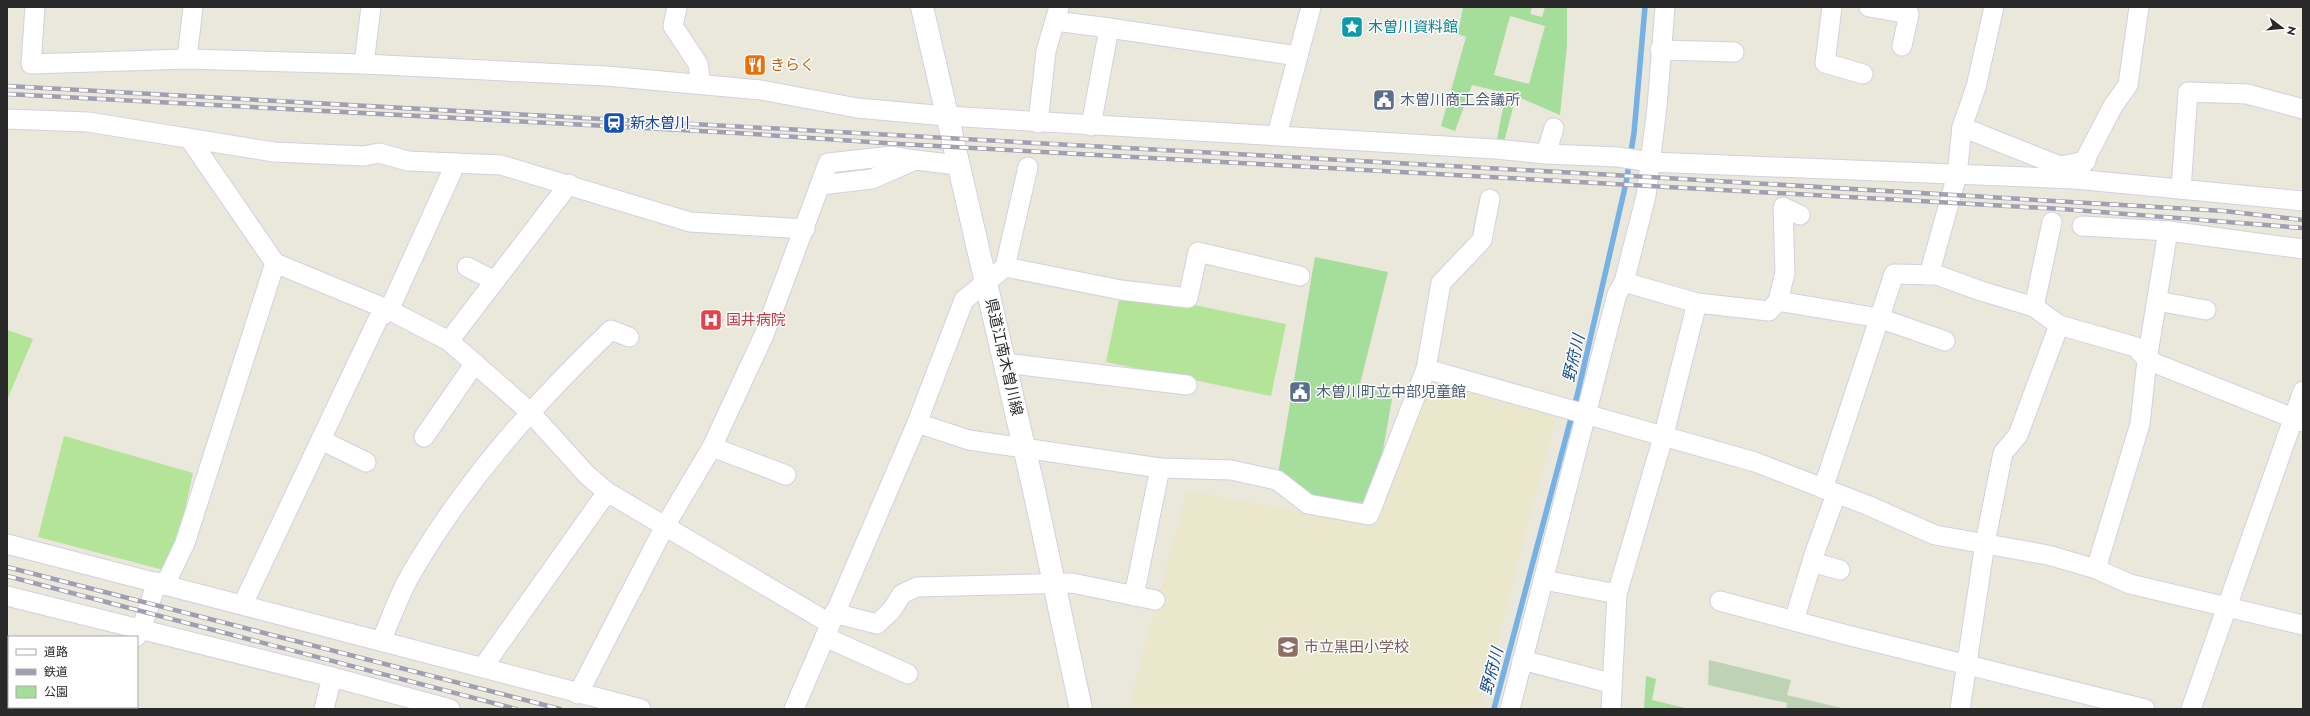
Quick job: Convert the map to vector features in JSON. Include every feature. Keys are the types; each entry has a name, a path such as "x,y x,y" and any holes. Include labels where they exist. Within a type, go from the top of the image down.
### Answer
{"main road":[{"name":"県道江南木曽川線","path":"922,7 946,116 1025,448 1081,709"}],"street":[{"path":"35,7 31,64 187,59 364,64 606,76 760,90 857,108 1038,123 1277,135 1546,154 1618,157 1648,162 2075,179 2303,201"},
{"path":"187,59 193,7"},
{"path":"364,64 371,7"},
{"path":"677,7 673,26 698,64 701,84"},
{"path":"1277,135 1311,7"},
{"path":"1510,709 1544,580 1584,413 1617,294 1624,282 1646,196 1648,162 1665,7"},
{"path":"1832,7 1825,64 1863,74"},
{"path":"1869,7 1909,14 1902,46"},
{"path":"1929,275 1956,175 1962,127 1976,88 1994,7"},
{"path":"2075,179 2086,161 2113,106 2128,85 2139,7"},
{"path":"1038,123 1046,51 1057,14 1109,28 1298,56"},
{"path":"1091,126 1109,28"},
{"path":"1660,50 1734,52"},
{"path":"2181,189 2188,92 2247,94 2303,109"},
{"path":"7,119 88,122 274,152 364,156 379,153 408,161 501,165 569,184 690,222 805,228"},
{"path":"1962,127 2060,166 2086,161"},
{"path":"1546,154 1554,128"},
{"path":"189,138 275,263 389,310 449,341 530,412 588,475 608,492 829,624 908,674"},
{"path":"578,694 665,526 712,447 764,334 820,185 872,179 878,167 915,160 958,165"},
{"path":"243,604 378,319 389,310 456,163"},
{"path":"794,709 829,624 917,423 964,300 986,284 1005,267 1028,167"},
{"path":"449,341 569,184"},
{"path":"917,423 969,440 1160,468 1231,470 1277,480 1308,504 1369,515 1426,369 1441,283 1482,240 1490,199"},
{"path":"1624,282 1697,302 1769,311 1778,301 1785,273 1783,207 1800,214"},
{"path":"2034,307 2052,222"},
{"path":"2082,226 2168,231 2303,250"},
{"path":"2096,569 2140,424 2147,360 2168,231"},
{"path":"1005,267 1121,290 1188,298 1198,252 1300,276"},
{"path":"138,633 161,583 185,543 275,263"},
{"path":"467,267 495,281"},
{"path":"1794,621 1812,562 1829,491 1879,318 1894,274 1937,275 1981,291 2034,307 2059,324 2136,347 2147,360 2298,421"},
{"path":"1778,301 1879,318 1945,341"},
{"path":"2157,301 2206,310"},
{"path":"1611,709 1610,683 1617,594 1664,434 1697,302"},
{"path":"1960,709 1985,543 2003,453 2018,435 2059,324"},
{"path":"381,641 410,575 488,460 530,412 611,330 629,337"},
{"path":"424,438 475,363"},
{"path":"1005,363 1187,386"},
{"path":"1426,369 1664,434 1755,462 1867,505 1936,535 2048,556 2096,569 2130,584 2303,625"},
{"path":"2191,709 2227,606 2298,421 2303,391"},
{"path":"321,440 366,462"},
{"path":"712,447 786,475"},
{"path":"1134,596 1160,468"},
{"path":"484,667 608,492"},
{"path":"7,544 243,604 484,667 578,694 641,709"},
{"path":"1812,562 1840,570"},
{"path":"1544,580 1617,594"},
{"path":"829,624 878,624 891,611 902,594 917,587 1054,583 1072,584 1155,600"},
{"path":"7,596 138,633 332,677 450,709"},
{"path":"1720,601 1966,665 2145,709"},
{"path":"1522,660 1610,683"},
{"path":"324,709 332,677"}],"shaded area":[{"path":"1428,370 1558,410 1480,709 1128,709 1187,491 1376,525"}],"green space":[{"path":"1463,7 1532,7 1530,14 1542,17 1545,7 1567,7 1567,45 1560,115 1516,96 1504,142 1495,149 1506,93 1472,85 1455,131 1441,126 1466,37 1458,34","holes":["1510,16 1545,26 1529,84 1494,75"]},
{"path":"1315,257 1388,272 1359,388 1393,393 1374,502 1308,504 1277,480"},
{"path":"1121,290 1286,324 1271,396 1106,362"},
{"path":"7,330 33,339 7,400"},
{"path":"64,436 193,473 171,572 38,537"},
{"path":"1709,660 1791,680 1787,695 1846,709 1786,709 1787,703 1708,685"},
{"path":"1646,676 1656,679 1652,700 1689,709 1644,709"}],"waterway":[{"name":"野府川","path":"1494,709 1578,392 1626,183 1634,133 1645,7"}],"railway":[{"path":"7,86 1649,177 2224,211 2303,220"},
{"path":"7,94 737,133 900,144 2062,209 2303,228"},
{"path":"7,567 560,709"},
{"path":"7,576 516,709"}],"place":[{"name":"木曽川資料館","path":"1352,27"},
{"name":"きらく","path":"755,65"},
{"name":"木曽川商工会議所","path":"1384,100"},
{"name":"新木曽川","path":"614,123"},
{"name":"国井病院","path":"711,320"},
{"name":"木曽川町立中部児童館","path":"1300,392"},
{"name":"市立黒田小学校","path":"1288,647"}]}
